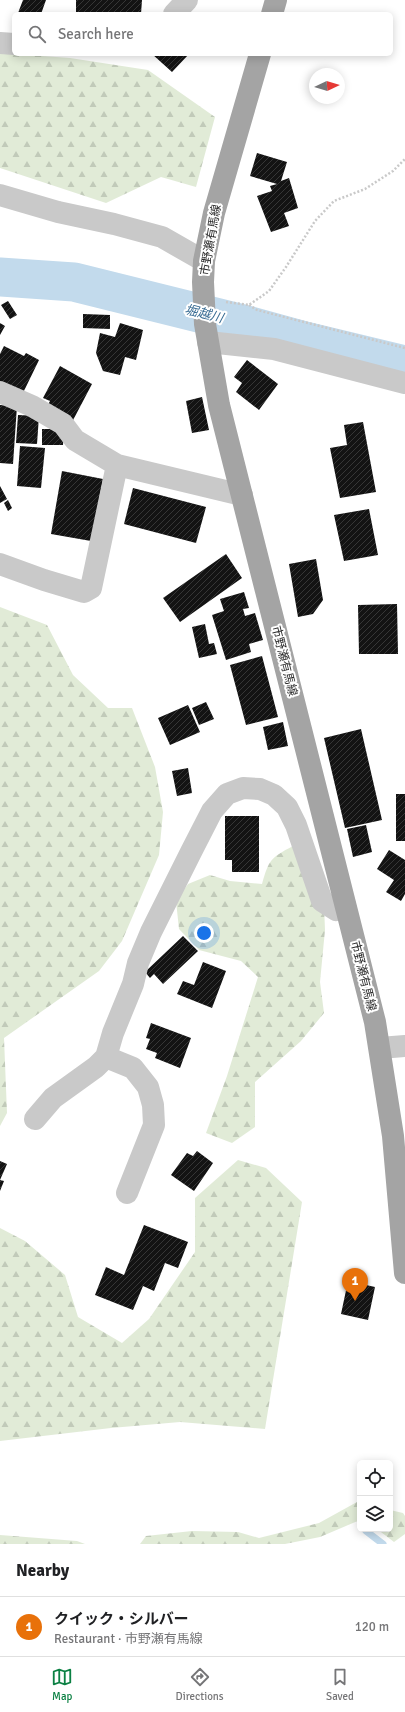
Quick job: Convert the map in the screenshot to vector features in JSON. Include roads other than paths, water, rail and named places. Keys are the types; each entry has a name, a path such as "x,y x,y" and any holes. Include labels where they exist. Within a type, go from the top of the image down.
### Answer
{"main road":[{"path":"273,12 276,0"},
{"name":"市野瀬有馬線","path":"259,56 214,214 204,261 205,317 219,405 375,1022 393,1136 405,1273"}],"street":[{"path":"176,12 187,0"},
{"path":"0,43 12,44"},
{"path":"0,195 58,212 114,224 162,237 204,261"},
{"path":"205,317 274,349 405,383"},
{"path":"0,392 32,406 62,424 75,440 117,465 242,495"},
{"path":"0,564 44,580 84,592 91,588 117,465"},
{"path":"35,1119 54,1098 96,1067 106,1057 113,1033 133,984 138,963 151,932 212,812 227,794 243,788 260,789 274,795 288,807 296,825 322,901 336,910 345,905"},
{"path":"380,1048 405,1046"},
{"path":"106,1057 132,1068 148,1087 153,1105 154,1125 128,1193"}],"waterway":[{"name":"堀越川","path":"0,277 74,282 405,365"},
{"path":"367,1532 383,1544"}],"place":[{"name":"クイック・シルバー","path":"355,1301"}]}
